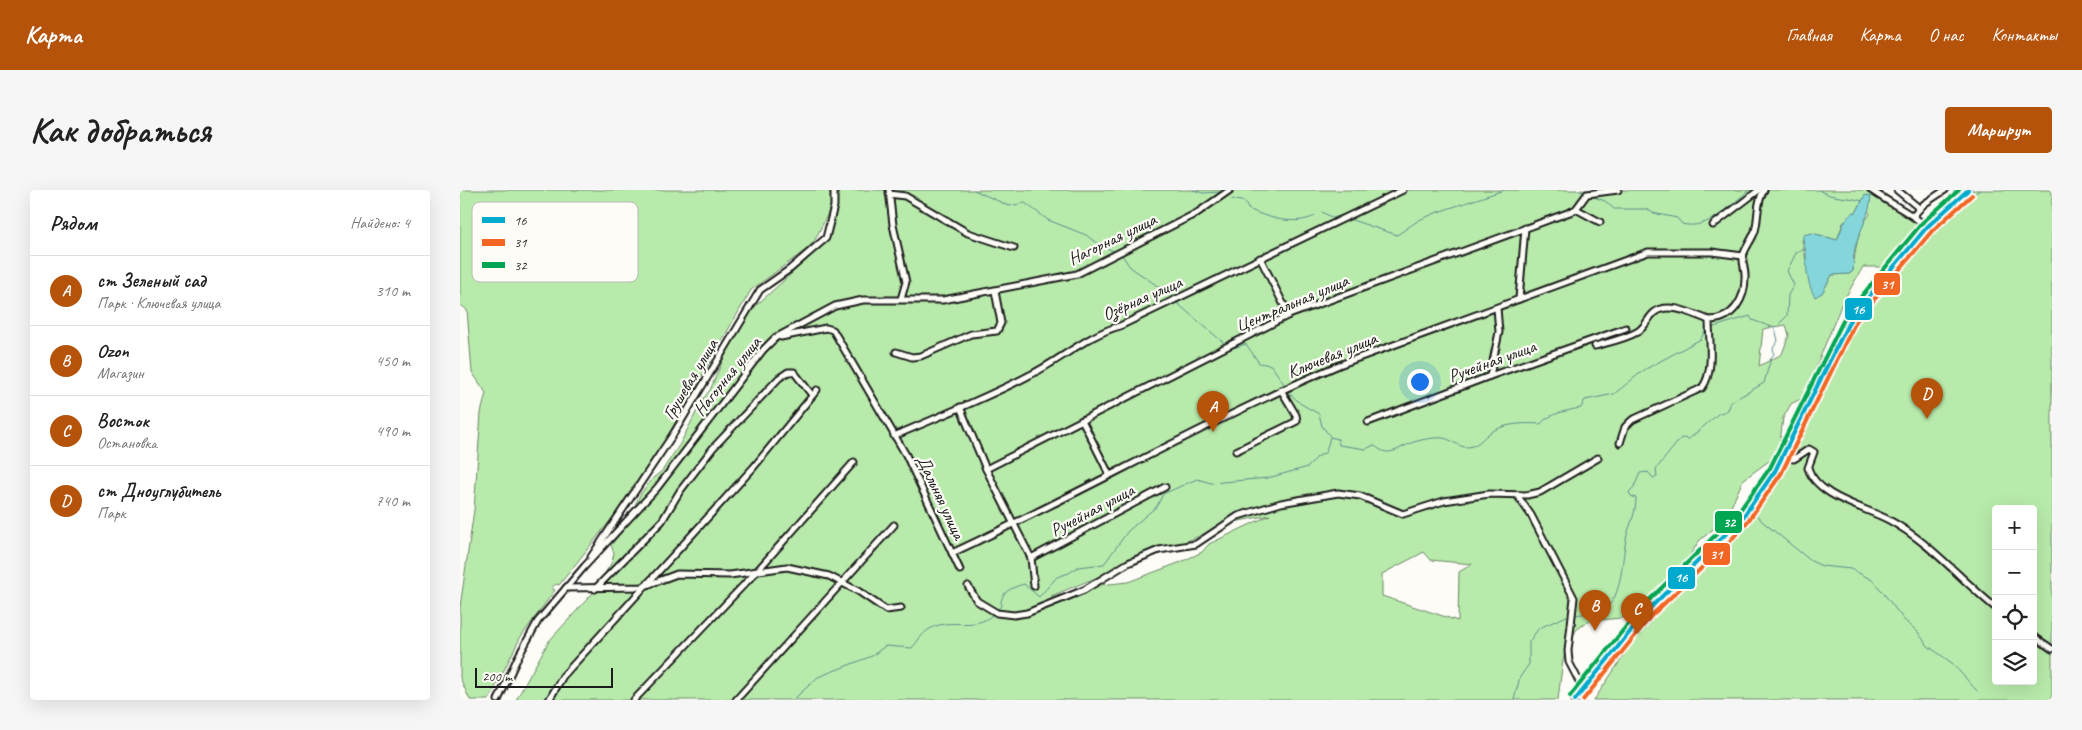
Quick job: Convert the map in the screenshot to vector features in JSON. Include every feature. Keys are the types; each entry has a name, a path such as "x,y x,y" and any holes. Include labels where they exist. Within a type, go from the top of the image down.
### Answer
{"street":[{"name":"Грушевая улица","path":"584,567 674,433 760,290 790,269 826,238 834,206 834,190"},
{"name":"Нагорная улица","path":"498,700 518,657 538,621 584,567 657,488 763,350 775,338 835,306 863,300 943,300 1076,274 1197,213 1230,190"},
{"name":"Озёрная улица","path":"894,436 1044,368 1100,331 1120,326 1404,190"},
{"name":"Центральная улица","path":"986,469 1289,315 1576,209 1587,194 1618,190"},
{"path":"1712,225 1759,190"},
{"path":"1596,346 1638,332 1648,324 1655,312 1666,308 1683,311 1709,320 1720,320 1727,317 1736,308 1746,277 1743,256 1755,231 1758,206 1764,190"},
{"path":"1871,190 1889,203 1914,215 1927,227"},
{"path":"1897,190 1920,208"},
{"path":"1914,215 1920,208 1945,190"},
{"path":"1575,700 1646,612 1726,536 1761,492 1782,457 1852,318 1927,227 1968,190"},
{"path":"901,299 906,282 893,225 889,192 905,196 968,233 1014,248"},
{"path":"1576,209 1600,222"},
{"path":"1519,299 1525,228"},
{"name":"Ключевая улица","path":"952,553 1014,524 1109,474 1281,390 1339,365 1648,252 1712,252 1743,256"},
{"path":"1260,258 1289,315"},
{"path":"896,352 912,357 921,356 971,334 996,331 1001,323 995,291"},
{"path":"1490,376 1499,332 1497,308"},
{"path":"1620,443 1626,427 1632,420 1702,388 1707,382 1709,320"},
{"name":"Дальняя улица","path":"775,338 826,328 833,330 894,436 960,570"},
{"name":"Ручейная улица","path":"1368,422 1626,328"},
{"path":"594,589 662,521 680,491 713,448 780,378 788,372 794,372 812,395"},
{"path":"549,700 563,676 642,587 671,560 753,468 817,390"},
{"path":"1236,451 1297,421 1296,415 1281,390"},
{"path":"960,407 986,469 1032,558 1034,586"},
{"path":"1082,420 1109,474"},
{"path":"1782,457 1794,459 1809,449 1814,452 1808,468 1809,473 1823,488 1892,521 1945,561 1992,605"},
{"path":"968,586 982,606 997,613 1020,614 1084,590 1128,563 1159,550 1196,544 1238,516 1281,502 1338,493 1360,496 1403,514 1444,501 1489,494 1517,495 1540,492 1598,458"},
{"path":"634,700 757,571 854,462"},
{"name":"Ручейная улица","path":"1032,558 1165,487"},
{"path":"1517,495 1531,515 1574,598 1568,651 1569,662 1583,689"},
{"path":"736,700 894,525"},
{"path":"566,588 642,587 677,574 730,575 787,567 812,571 841,583 858,591 886,610 901,608"},
{"path":"2037,639 2052,649"}],"green space":[{"path":"460,190 830,190 831,207 815,240 807,249 751,290 664,442 613,517 559,585 556,584 551,588 555,590 520,638 489,700 470,700 460,678 460,607 474,510 481,413 486,393 472,372 467,310 460,304"},
{"path":"836,190 1866,190 1919,226 1883,267 1863,267 1842,303 1804,397 1791,404 1783,418 1780,442 1773,458 1743,480 1726,518 1699,541 1689,557 1631,614 1621,618 1589,621 1576,630 1563,659 1558,700 516,700 549,641 592,594 612,562 614,553 611,545 621,533 641,493 654,477 662,471 680,444 703,399 710,390 731,341 750,311 812,255 828,237 835,216","holes":["1862,201 1870,214 1859,234 1853,271 1849,274 1832,275 1822,293 1811,288 1802,239 1820,235 1837,240 1843,223 1857,211","1786,325 1789,335 1782,354 1759,366 1763,329","1270,515 1209,544 1202,552 1181,562 1128,582 1100,585 1065,595 1051,596 1234,522","1424,552 1431,560 1472,564 1459,572 1458,621 1382,596 1382,574"]},
{"path":"1974,190 2052,190 2052,700 1594,700 1657,606 1727,537 1774,475 1831,363 1895,268 1950,203"}],"water":[{"path":"1865,195 1871,196 1870,203 1855,248 1853,271 1849,274 1832,275 1822,293 1815,297 1807,276 1803,235 1812,233 1837,240 1846,219 1857,211"}],"waterway":[{"path":"974,190 1009,206 1025,203 1048,220 1086,235 1098,244 1113,251"},
{"path":"1193,190 1203,193 1221,192"},
{"path":"1349,219 1397,235 1419,220 1438,212 1504,190"},
{"path":"1579,190 1583,192"},
{"path":"1591,196 1605,201 1614,209 1647,209 1653,213 1677,218 1682,224 1692,225 1710,220 1727,209 1749,190"},
{"path":"1819,190 1829,195 1862,201"},
{"path":"1927,232 1955,206 1980,190"},
{"path":"1232,199 1245,202 1248,209 1282,220 1299,220 1315,216"},
{"path":"1322,212 1333,218 1345,214"},
{"path":"1922,238 1925,235"},
{"path":"1888,278 1918,243"},
{"path":"1714,327 1750,316 1752,320 1775,328 1787,316 1788,295 1794,285 1787,271 1796,253 1805,249"},
{"path":"1122,255 1130,267 1172,296"},
{"path":"1829,370 1852,325 1882,286"},
{"path":"1177,303 1224,343"},
{"path":"1576,615 1602,610 1614,599 1620,582 1627,535 1635,508 1636,498 1631,496 1629,492 1634,487 1640,473 1648,472 1653,478 1657,477 1656,469 1681,438 1689,439 1718,414 1728,410 1731,402 1764,383 1771,358 1774,354 1773,348 1778,341 1775,328"},
{"path":"998,609 1001,606 1004,594 1015,587 1024,584 1039,597 1057,577 1069,573 1078,567 1104,564 1128,531 1157,506 1163,494 1197,479 1211,483 1268,478 1308,467 1317,457 1326,452 1330,437 1338,439 1339,445 1366,449 1374,445 1388,452 1416,441 1435,438 1443,438 1465,447 1473,446 1497,429 1516,424 1541,424 1553,415 1581,408 1585,400 1614,394 1644,370 1701,339 1706,329"},
{"path":"1233,348 1246,344 1259,363 1271,365 1284,384"},
{"path":"1788,455 1825,378"},
{"path":"1288,392 1301,404 1319,414 1322,426 1330,436"},
{"path":"1765,492 1785,461"},
{"path":"1731,536 1763,495"},
{"path":"1752,510 1763,522 1811,561 1822,566 1851,569 1874,581 1904,620 1917,631 1928,646 1952,663 1977,691"},
{"path":"1586,693 1616,653 1648,618 1726,542"},
{"path":"793,700 818,677 872,656 885,646 912,648 926,632 936,626 977,623 992,615"},
{"path":"1514,700 1520,677 1529,664 1529,642 1539,628 1567,616"}],"transit line":[{"name":"32","path":"1570,696 1641,608 1738,513 1770,468 1846,315 1922,223 1959,190"},
{"name":"16","path":"1575,700 1646,612 1743,517 1775,471 1851,318 1927,227 1968,190"},
{"name":"31","path":"1583,700 1651,616 1730,541 1748,521 1781,474 1856,321 1932,231 1972,195"}],"place":[{"name":"ст Дноуглубитель","path":"1927,419"},
{"name":"ст Зеленый сад","path":"1213,432"},
{"name":"Ozon","path":"1595,631"},
{"name":"Восток","path":"1637,634"}]}
